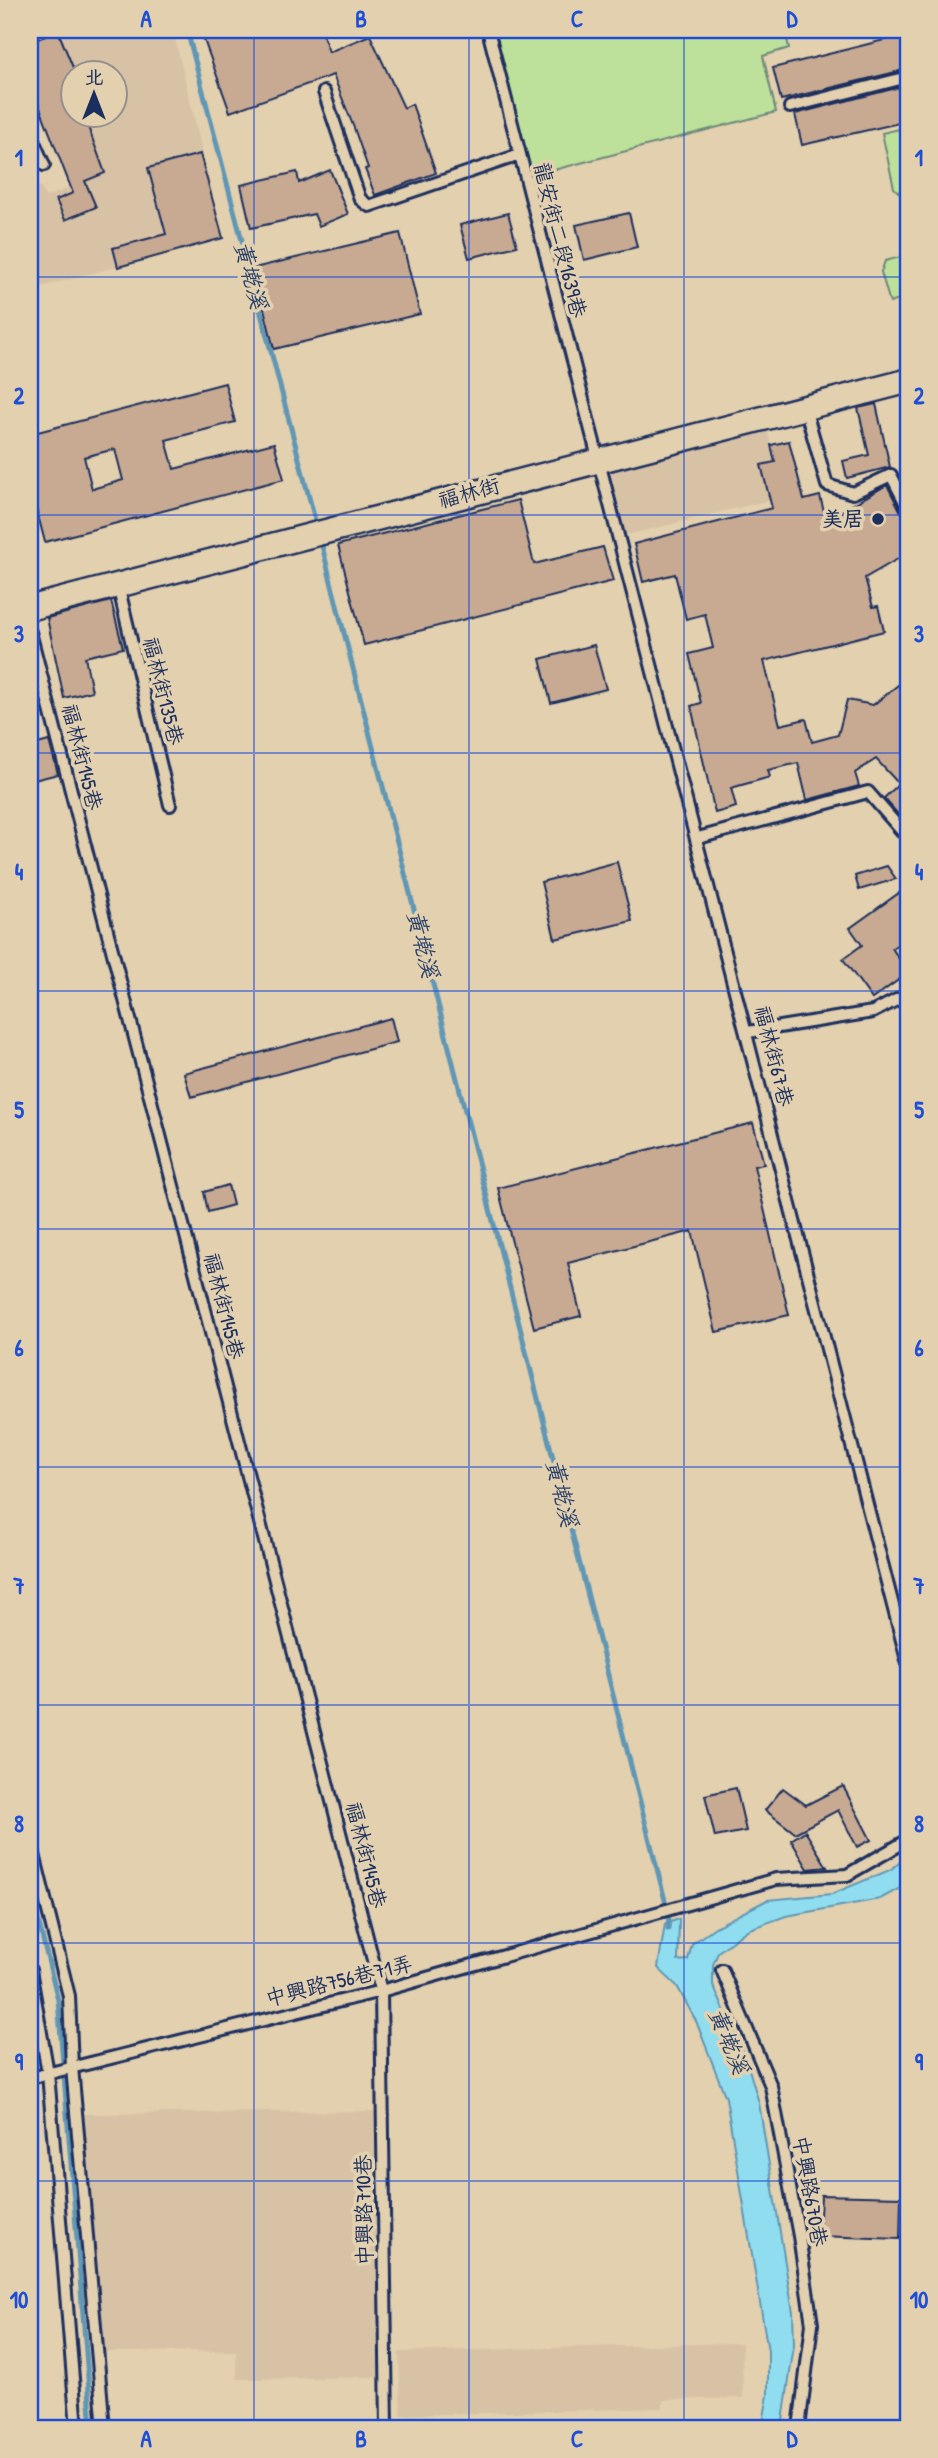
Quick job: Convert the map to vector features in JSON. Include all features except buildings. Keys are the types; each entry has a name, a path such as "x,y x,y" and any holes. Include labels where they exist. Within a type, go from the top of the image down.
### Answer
{"street":[{"name":"福林街","path":"30,608 908,381"}],"lane":[{"name":"龍安街二段1639巷","path":"488,30 598,459"},
{"path":"790,107 908,77"},
{"path":"324,92 360,199 369,205 519,155"},
{"path":"30,133 44,164"},
{"path":"805,408 827,485 853,493 891,475 908,508"},
{"name":"福林街67巷","path":"598,459 748,1032 908,1664"},
{"name":"福林街135巷","path":"118,585 170,805"},
{"name":"福林街145巷","path":"30,632 381,1991"},
{"path":"698,838 868,792 908,838"},
{"path":"748,1032 873,1012 908,994"},
{"path":"30,1838 69,1996 72,2067 104,2428"},
{"name":"中興路756巷71弄","path":"30,2078 381,1991 776,1879 847,1875 908,1840"},
{"path":"30,1970 48,2073 77,2428"},
{"name":"中興路670巷","path":"722,1970 771,2086 799,2236 812,2324 799,2428"},
{"name":"中興路710巷","path":"381,1991 387,2428"}],"shaded area":[{"path":"57,30 173,30 223,238 30,290 30,188 40,186 46,197 105,174 89,130 130,130 130,60 69,60"},
{"path":"767,429 775,462 761,466 770,500 623,536 607,481 616,468"},
{"path":"30,1980 42,2073 30,2077"},
{"path":"377,2111 383,2377 237,2379 236,2351 99,2352 83,2114"},
{"path":"742,2343 743,2398 663,2400 663,2408 401,2415 399,2352"}],"green space":[{"path":"490,30 785,30 789,48 763,56 776,112 527,177"},
{"path":"908,127 908,201 894,188 882,133"},
{"path":"908,255 908,297 890,303 881,272 885,261"}],"water":[{"path":"908,1856 908,1884 880,1899 786,1916 747,1930 718,1952 713,1965 713,1985 746,2059 759,2103 793,2312 794,2345 782,2428 762,2428 768,2395 768,2351 726,2098 696,2021 677,1986 658,1968 665,1924 679,1919 678,1961 688,1960 692,1944 715,1927 767,1900 832,1894 890,1870"}],"waterway":[{"name":"黃墘溪","path":"187,30 315,520"},
{"name":"黃墘溪","path":"321,542 669,1916 668,1929"},
{"path":"30,1888 58,2000 92,2428"}],"place":[{"name":"美居","path":"878,519"}]}
